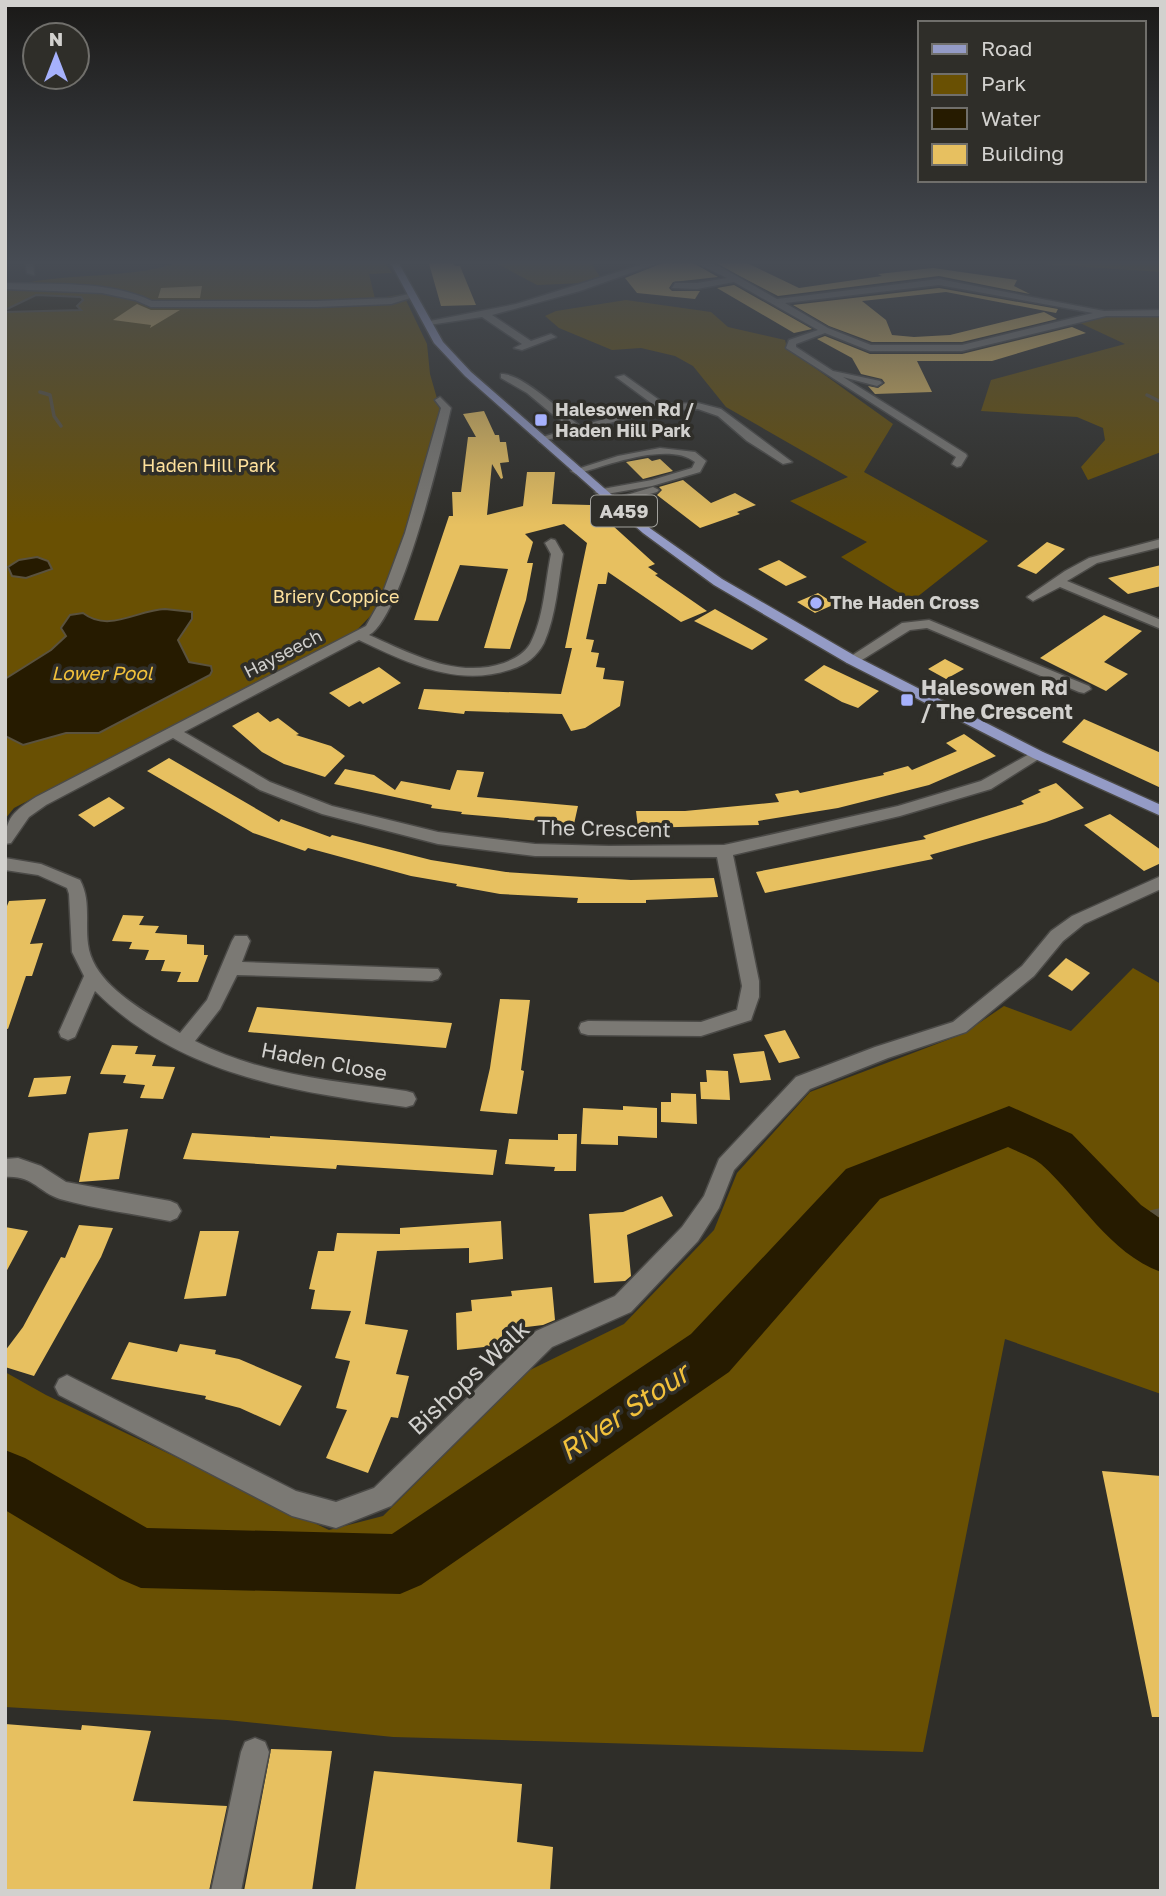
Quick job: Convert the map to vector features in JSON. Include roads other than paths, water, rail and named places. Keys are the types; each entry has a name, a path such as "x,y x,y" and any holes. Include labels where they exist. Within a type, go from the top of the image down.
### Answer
{"main road":[{"name":"A459","path":"443,348 612,502 718,582 852,660 1038,755 1161,811"}],"street":[{"path":"792,348 962,456 957,464"},
{"path":"909,348 954,348"},
{"path":"820,368 877,383"},
{"path":"505,376 530,391 578,430"},
{"path":"621,377 664,408"},
{"name":"Hayseech","path":"5,839 23,813 360,636 379,618 406,549 433,467 446,408 440,400"},
{"path":"543,440 601,422 690,405 715,410 729,417 743,433 787,462"},
{"path":"576,471 673,450 699,457 701,464 697,475"},
{"path":"601,492 624,484 652,483 697,475"},
{"path":"612,502 697,475"},
{"path":"360,636 432,668 459,672 496,671 522,660 538,641 557,554 551,543"},
{"path":"1034,597 1059,582 1070,570 1161,543"},
{"path":"1059,582 1161,625"},
{"path":"852,660 907,626 929,624 1084,689"},
{"name":"The Crescent","path":"175,733 265,786 328,810 438,838 535,850 724,851 900,811 986,785 1038,755"},
{"path":"588,1028 701,1029 744,1015 751,999 752,981 746,968 724,851"},
{"name":"Haden Close","path":"5,864 41,870 74,884 80,897 78,943 83,960 93,976 113,998 182,1044 234,1067 306,1086 406,1099"},
{"name":"Bishops Walk","path":"66,1387 292,1503 336,1515 382,1497 544,1339 623,1304 690,1234 712,1201 726,1165 803,1083 882,1052 959,1027 1028,971 1057,936 1078,920 1161,882"},
{"path":"182,1044 214,1004 241,941"},
{"path":"231,968 432,974"},
{"path":"68,1032 93,976"},
{"path":"5,1168 18,1167 34,1172 61,1190 170,1211"},
{"path":"226,1891 255,1752"}],"water":[{"path":"37,557 48,561 52,569 26,578 12,576 8,567 19,560"},
{"name":"Lower Pool","path":"165,609 192,612 192,619 178,640 189,662 211,666 210,675 99,733 66,733 23,745 5,736 5,679 51,650 66,636 61,628 70,615 83,613 93,619 113,621"}],"waterway":[{"path":"40,392 50,395 54,416 61,426"},
{"path":"1147,395 1161,402"},
{"name":"River Stour","path":"5,1478 141,1558 400,1564 710,1353 863,1184 1009,1126 1056,1148 1124,1221 1161,1249"},
{"path":"1124,1221 1161,1212"}],"place":[{"name":"Halesowen Rd / Haden Hill Park","path":"541,420"},
{"name":"The Haden Cross","path":"816,603"},
{"name":"Halesowen Rd / The Crescent","path":"907,700"}],"park label":[{"name":"Haden Hill Park","path":"209,466"},
{"name":"Briery Coppice","path":"336,597"}]}
